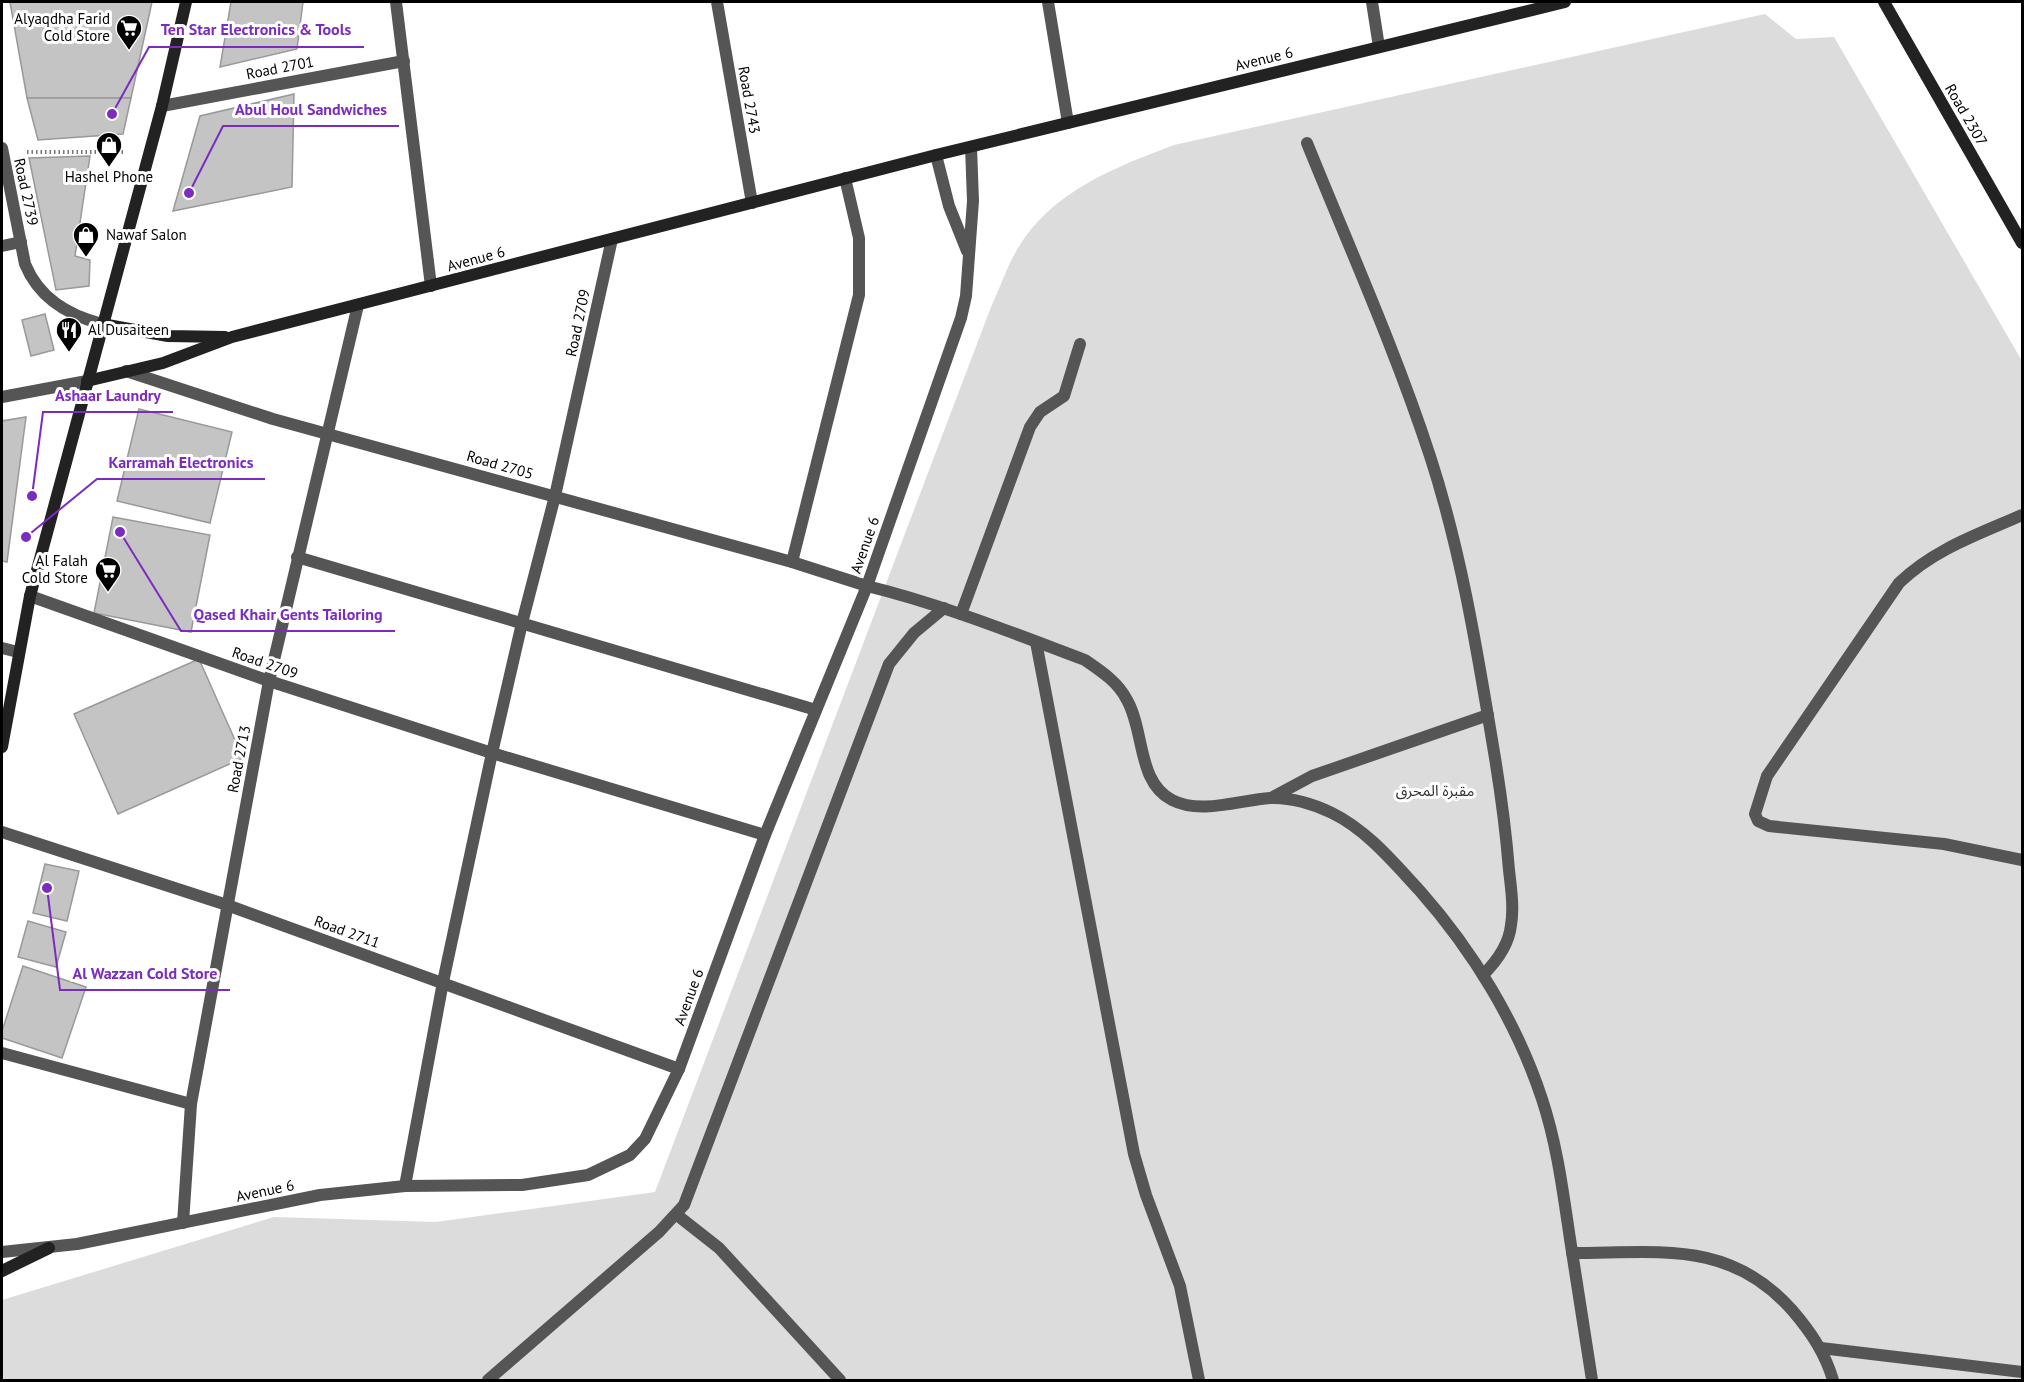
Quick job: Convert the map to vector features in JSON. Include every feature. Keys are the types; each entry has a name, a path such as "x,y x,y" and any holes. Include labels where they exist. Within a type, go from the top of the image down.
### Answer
{"street":[{"path":"2,747 30,596 162,106 186,2"},
{"path":"396,2 431,286"},
{"name":"Road 2743","path":"717,2 752,203"},
{"path":"1048,2 1068,123"},
{"path":"1372,2 1379,47"},
{"name":"Avenue 6","path":"87,381 198,352 232,338 844,178 1565,2"},
{"name":"Road 2307","path":"1884,2 2022,243"},
{"name":"Road 2701","path":"162,106 404,61"},
{"path":"1307,143 1404,381 1431,458 1453,537 1472,623 1505,820 1512,908 1511,927 1506,945 1483,975"},
{"name":"Avenue 6","path":"2,1245 8,1251 49,1248 320,1195 405,1186 522,1185 588,1175 630,1155 645,1139 679,1069 765,835 867,586 961,318 966,296 973,201 971,147"},
{"name":"Road 2739","path":"2,151 21,242 32,281 46,297 83,320 102,324"},
{"name":"Avenue 6","path":"936,155 949,206 968,252"},
{"path":"792,562 859,295 858,238 844,178"},
{"name":"Road 2709","path":"405,1186 442,982 492,753 522,623 555,496 612,239"},
{"name":"Road 2739","path":"2,246 21,242"},
{"name":"Road 2713","path":"183,1223 191,1104 269,681 358,305"},
{"name":"Avenue 6","path":"102,324 168,336 232,338"},
{"path":"961,614 1030,427 1040,412 1064,396 1080,344"},
{"name":"Road 2705","path":"126,371 273,419 327,432 792,562 944,608 1085,660 1118,686 1133,714 1151,782 1167,797 1189,805 1205,806 1271,798"},
{"path":"2,398 87,381"},
{"path":"2022,515 1927,558 1899,583 1767,776 1755,814 1758,821 1769,826 1944,844 2022,860"},
{"path":"297,557 816,710"},
{"name":"Road 2709","path":"30,596 269,681 492,753 765,835"},
{"path":"488,1380 676,1215 689,1195 889,664 914,633 944,608"},
{"path":"1036,642 1134,1154 1146,1195 1180,1286 1199,1380"},
{"path":"2,648 18,652"},
{"path":"1271,798 1312,776 1488,716"},
{"path":"1271,798 1312,805 1331,813 1366,836 1432,905 1483,975 1525,1054 1542,1098 1555,1145 1592,1380"},
{"name":"Road 2711","path":"2,832 227,905 679,1069"},
{"path":"2,1053 191,1104"},
{"path":"676,1215 719,1248 840,1380"},
{"path":"2,1271 49,1248"},
{"path":"1572,1252 1681,1252 1709,1257 1735,1266 1769,1287 1808,1328 1821,1348 1833,1380"},
{"path":"1821,1348 2022,1372"}],"path":[{"path":"2,151 149,152"}],"green space":[{"name":"مقبرة المحرق","path":"1765,14 1796,39 1834,37 2022,361 2022,1380 2,1380 2,1300 274,1217 436,1222 655,1192 991,307 1018,248 1032,228 1067,196 1108,172 1174,145"}],"building":[{"path":"10,2 152,2 131,98 27,98"},
{"path":"231,2 303,2 297,49 220,67"},
{"path":"294,94 292,187 173,211 200,116"},
{"path":"27,98 131,98 123,134 38,140"},
{"path":"90,156 75,256 90,260 89,286 56,290 29,158"},
{"path":"45,314 54,350 31,356 22,320"},
{"path":"139,409 232,432 210,523 117,501"},
{"path":"26,417 7,562 2,561 2,421"},
{"path":"113,517 210,535 191,632 94,613"},
{"path":"199,659 243,758 118,814 74,714"},
{"path":"45,864 79,871 67,921 33,913"},
{"path":"28,921 66,932 56,967 18,957"},
{"path":"23,966 86,987 62,1058 2,1038 2,1031"}],"place":[{"name":"Alyaqdha Farid Cold Store","path":"129,51"},
{"name":"Ten Star Electronics & Tools","path":"112,114"},
{"name":"Hashel Phone","path":"109,168"},
{"name":"Abul Houl Sandwiches","path":"189,193"},
{"name":"Nawaf Salon","path":"86,258"},
{"name":"Al Dusaiteen","path":"69,353"},
{"name":"Ashaar Laundry","path":"32,496"},
{"name":"Qased Khair Gents Tailoring","path":"120,532"},
{"name":"Karramah Electronics","path":"26,537"},
{"name":"Al Falah Cold Store","path":"108,593"},
{"name":"Al Wazzan Cold Store","path":"47,888"}]}
